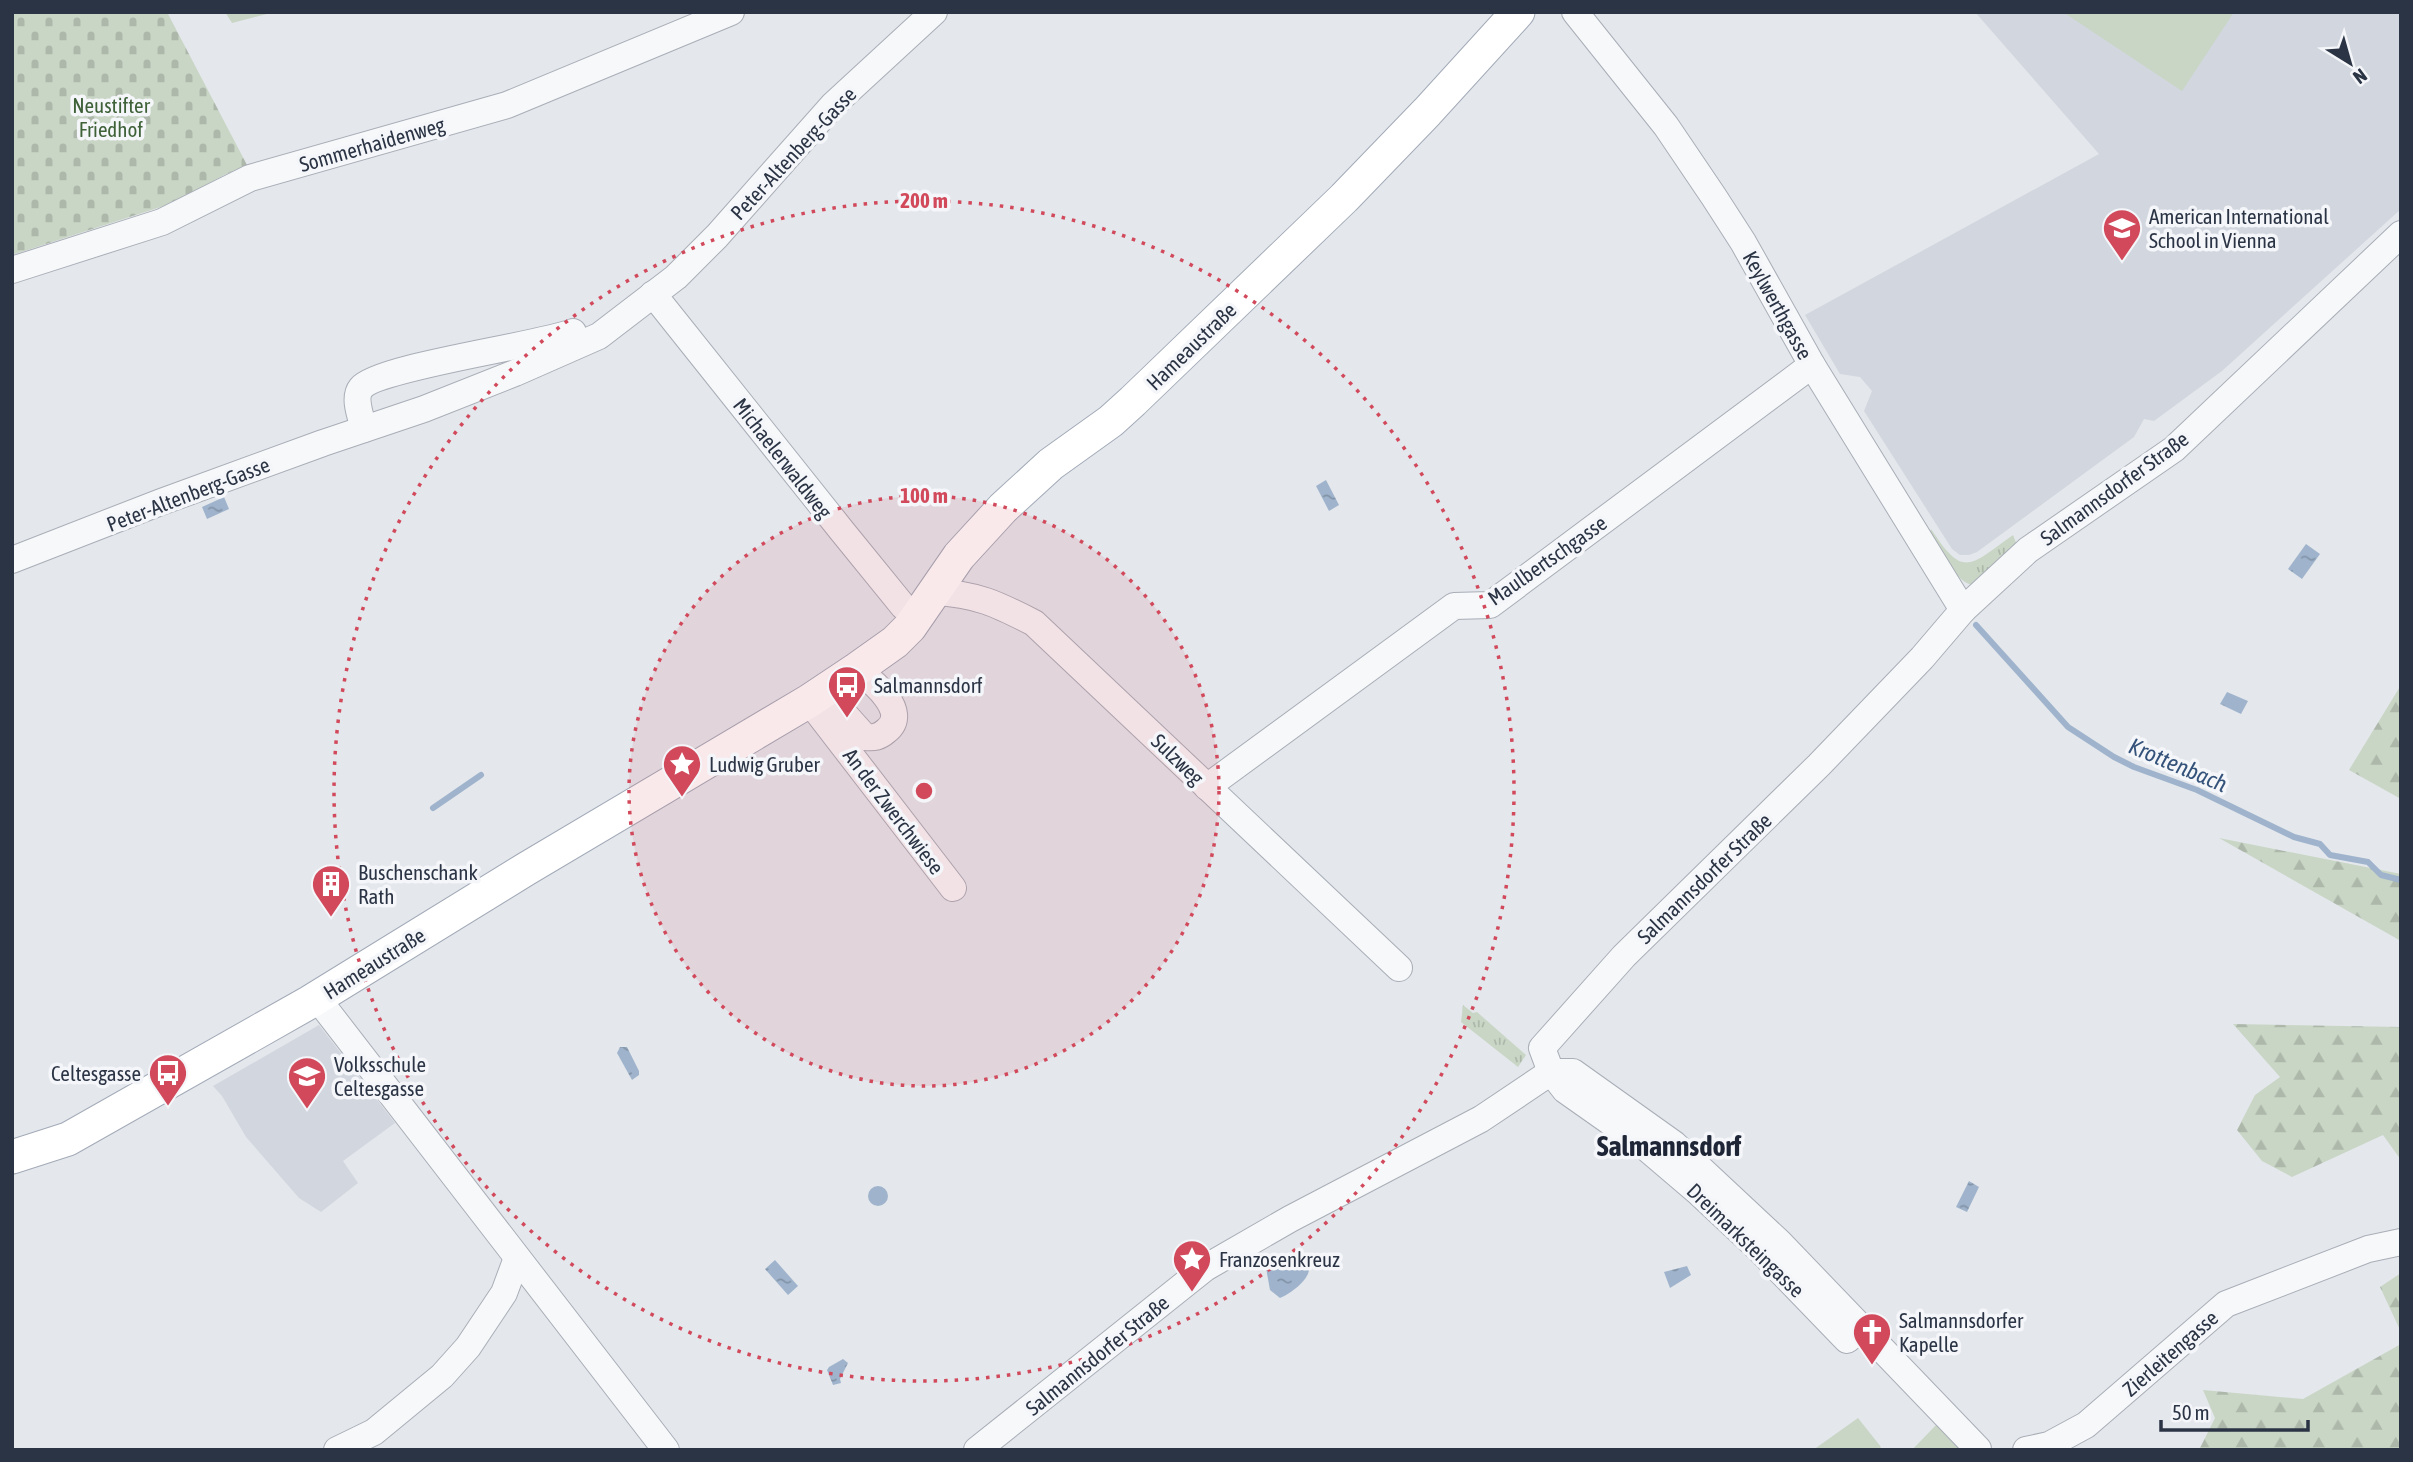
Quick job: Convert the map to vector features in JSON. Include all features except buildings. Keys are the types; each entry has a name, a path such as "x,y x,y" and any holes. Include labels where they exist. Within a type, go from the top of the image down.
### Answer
{"main road":[{"name":"Hameaustraße","path":"12,1157 68,1139 317,998 537,862 814,698 895,642 926,605 959,556 1003,508 1051,464 1127,407 1344,198 1518,12"}],"street":[{"name":"Sommerhaidenweg","path":"12,270 162,222 250,178 507,105 731,12"},
{"name":"Peter-Altenberg-Gasse","path":"12,560 161,502 424,409 504,378 599,336 676,277 717,236 834,105 934,12"},
{"name":"Keylwerthgasse","path":"1575,12 1666,127 1712,194 1750,254 1812,365 1963,610"},
{"name":"Salmannsdorfer Straße","path":"977,1450 1205,1268 1290,1219 1481,1119 1551,1072 1542,1048 1569,1017 1624,956 1819,765 1922,658 1963,610 2028,551 2174,449 2401,234"},
{"name":"Peter-Altenberg-Gasse","path":"364,429 357,397 361,387 372,380 438,362 557,338 653,294"},
{"name":"Michaelerwaldweg","path":"653,294 903,606 926,605"},
{"name":"Maulbertschgasse","path":"1207,787 1454,606 1490,605 1812,365"},
{"name":"Sulzweg","path":"926,605 960,593 989,600 1034,623 1399,968"},
{"path":"814,698 839,708 865,737 875,738 884,734 895,720 894,713 883,692 857,669"},
{"name":"An der Zwerchwiese","path":"814,698 953,888"},
{"path":"317,998 666,1450"},
{"name":"Dreimarksteingasse","path":"1551,1072 1565,1090 1717,1197 1759,1250 1847,1340 1863,1327 1982,1449"},
{"name":"Zierleitengasse","path":"2026,1450 2049,1445 2086,1425 2226,1304 2368,1249 2401,1242"},
{"path":"337,1450 374,1432 442,1376 468,1347 504,1293 517,1258"}],"shaded area":[{"name":"American International School in Vienna","path":"1975,12 2401,12 2401,209 2222,371 2154,421 2144,419 2134,437 1977,552 1960,555 1952,549 1864,411 1872,391 1860,377 1840,374 1805,315 2099,154"},
{"name":"Volksschule Celtesgasse","path":"319,1025 395,1123 343,1161 358,1183 321,1212 299,1198 246,1137 222,1096 213,1086"}],"green space":[{"name":"Neustifter Friedhof","path":"12,12 167,12 247,165 176,202 12,255"},
{"path":"225,12 275,12 232,23"},
{"path":"2063,12 2234,12 2182,91"},
{"path":"1931,529 1942,545 1960,561 1977,560 2013,535 2019,550 1973,585 1966,583 1954,571 1930,532"},
{"path":"2401,685 2401,799 2349,770"},
{"path":"2219,838 2401,874 2401,941"},
{"path":"1463,1005 1473,1013 1477,1012 1526,1055 1518,1067 1461,1022"},
{"path":"2233,1024 2401,1027 2401,1160 2383,1135 2292,1177 2262,1161 2237,1130 2255,1095 2280,1077"},
{"path":"2401,1273 2401,1332 2380,1287"},
{"path":"2401,1344 2401,1450 2199,1450 2215,1418 2203,1390 2303,1399"},
{"path":"1858,1418 1881,1447 1878,1450 1813,1450"},
{"path":"1937,1424 1964,1450 1912,1450"}],"water":[{"path":"1326,480 1339,505 1329,511 1316,486"},
{"path":"224,497 229,509 207,519 202,507"},
{"path":"2306,544 2320,554 2302,579 2288,569"},
{"path":"2227,692 2248,701 2241,714 2220,704"},
{"path":"620,1047 627,1047 639,1071 639,1075 632,1080 617,1053"},
{"path":"1969,1181 1979,1187 1967,1212 1956,1207"},
{"path":"878,1186 885,1189 888,1196 885,1203 878,1206 871,1203 868,1196 871,1189"},
{"path":"1297,1255 1305,1260 1309,1272 1300,1284 1280,1298 1270,1290 1266,1268 1269,1264"},
{"path":"775,1260 798,1286 788,1295 765,1269"},
{"path":"1687,1266 1691,1275 1670,1288 1664,1272"},
{"path":"843,1359 848,1363 840,1379 841,1383 833,1385 827,1370"}],"waterway":[{"name":"Krottenbach","path":"1976,625 2068,727 2114,757 2197,790 2294,837 2320,844 2330,855 2368,862 2381,875 2401,880"},
{"path":"433,808 481,775"}],"place":[{"name":"American International School in Vienna","path":"2122,262"},
{"name":"Salmannsdorf","path":"847,719"},
{"name":"Ludwig Gruber","path":"682,798"},
{"name":"Buschenschank Rath","path":"331,918"},
{"name":"Celtesgasse","path":"168,1107"},
{"name":"Volksschule Celtesgasse","path":"307,1110"},
{"name":"Franzosenkreuz","path":"1192,1293"},
{"name":"Salmannsdorfer Kapelle","path":"1872,1366"}],"district":[{"name":"Salmannsdorf","path":"1669,1146"}]}
